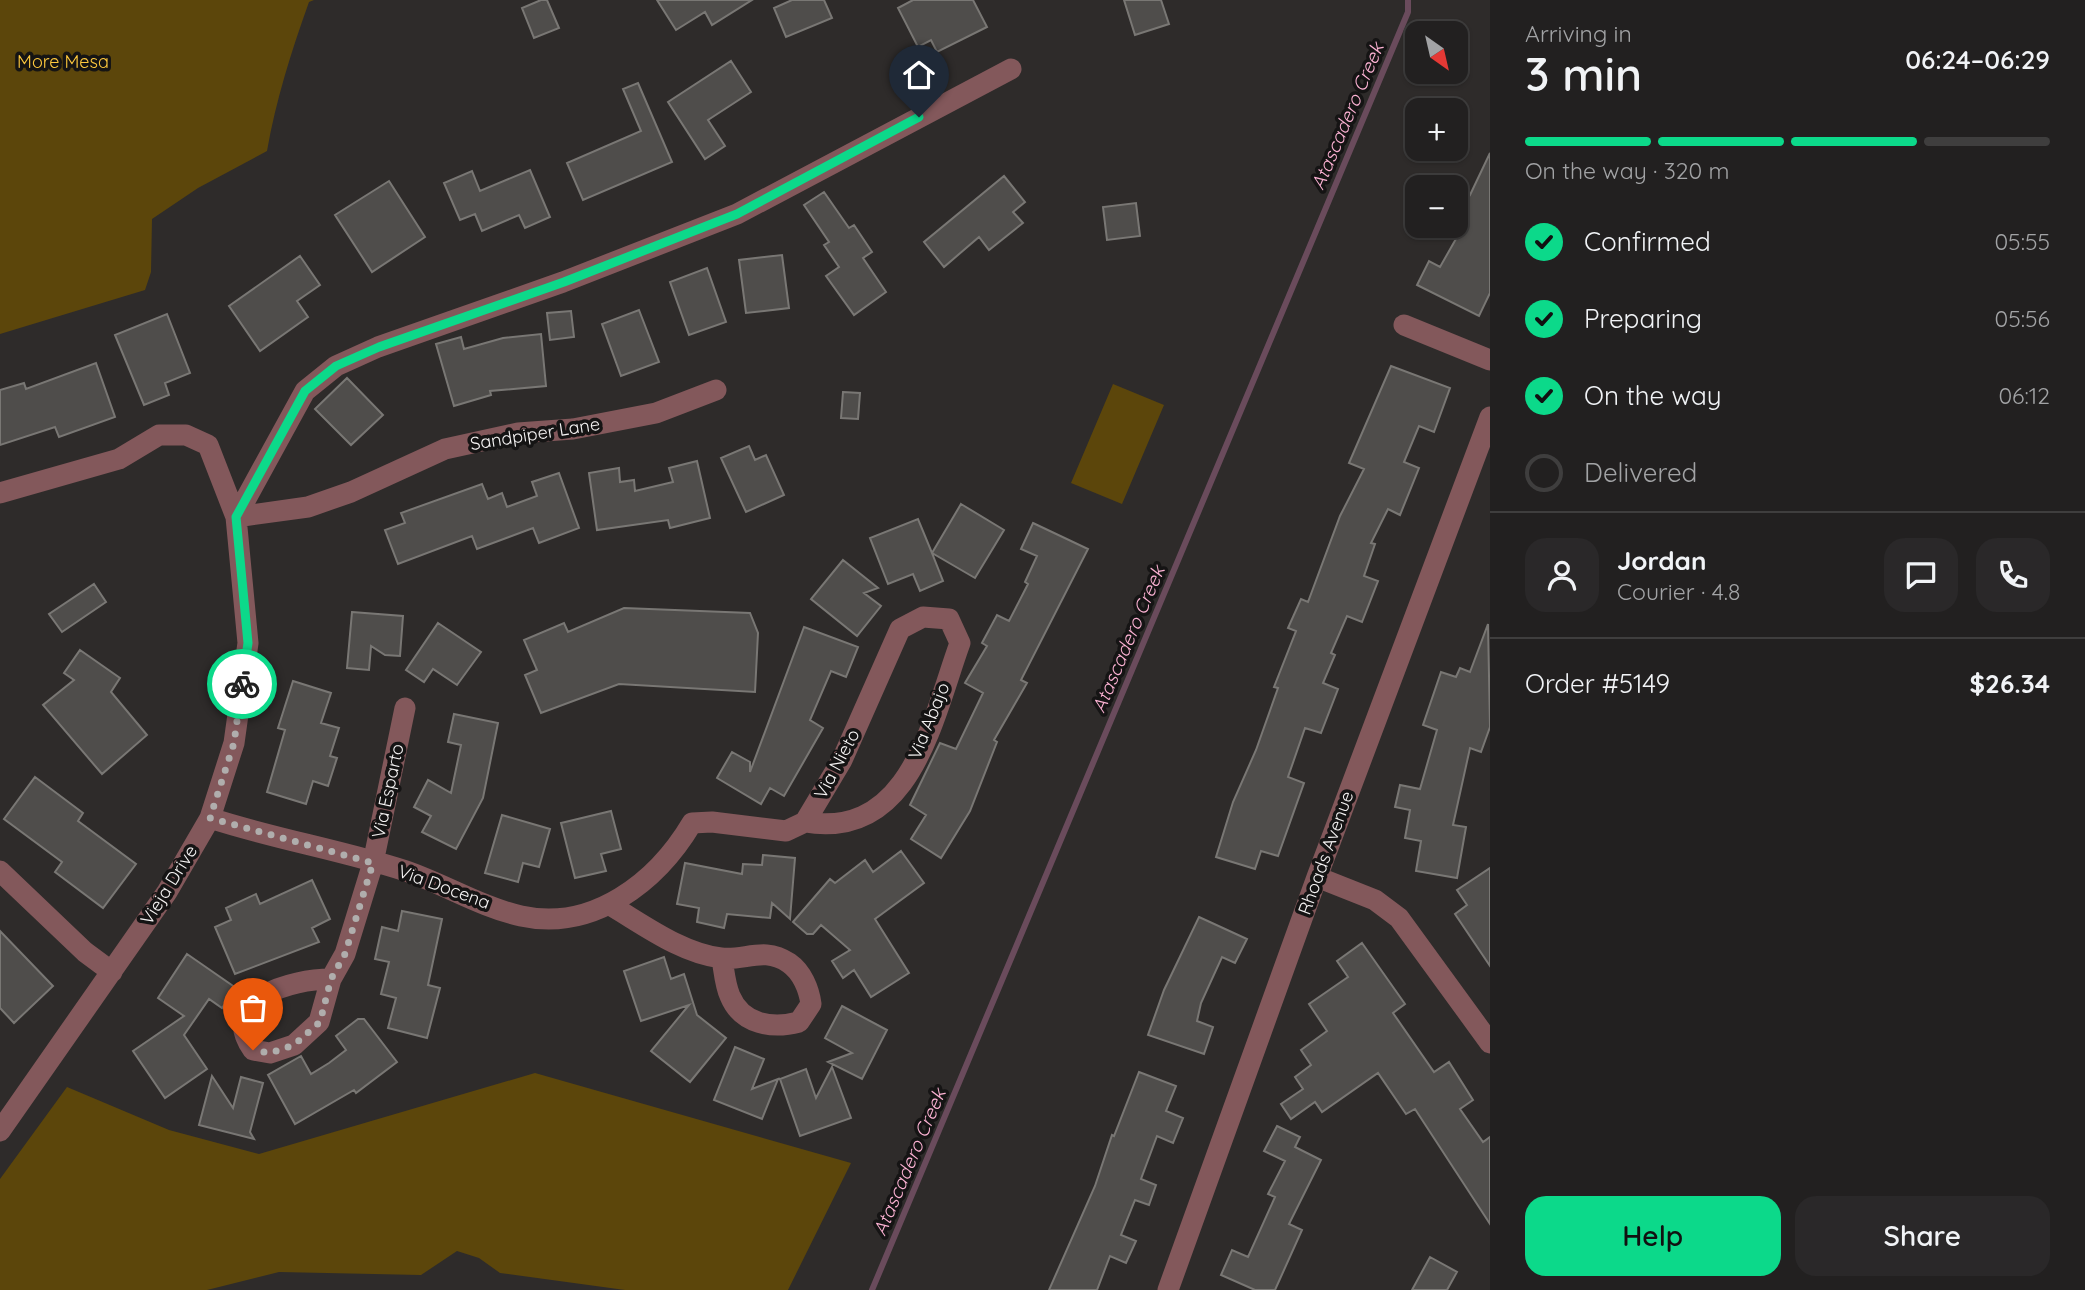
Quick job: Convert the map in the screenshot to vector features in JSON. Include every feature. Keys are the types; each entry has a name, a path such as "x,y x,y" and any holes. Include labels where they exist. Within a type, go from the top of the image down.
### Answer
{"street":[{"path":"236,517 305,391 336,366 737,214 1011,69"},
{"path":"1405,325 1490,360"},
{"name":"Sandpiper Lane","path":"236,517 308,507 351,492 445,449 518,433 573,429 656,413 716,390"},
{"name":"Rhoads Avenue","path":"1168,1290 1317,877 1490,418"},
{"name":"Vieja Drive","path":"0,493 119,459 159,435 186,435 208,445 236,517 248,643 234,743 210,818 167,892 0,1131"},
{"name":"Via Nieto","path":"805,822 842,760 900,629 923,617 949,619 960,643"},
{"name":"Via Abajo","path":"805,822 829,826 871,815 894,797 917,757 960,643"},
{"name":"Via Esparto","path":"331,979 345,954 373,863 405,708"},
{"name":"Via Docena","path":"210,818 405,871 519,915 571,916 610,905 646,881 692,824 712,822 786,831 805,822"},
{"path":"0,871 85,952 112,971"},
{"path":"1317,877 1375,900 1399,918 1490,1043"},
{"path":"610,905 677,944 722,959"}],"green space":[{"name":"More Mesa","path":"0,0 314,0 309,2 290,58 267,151 198,188 152,219 151,272 145,290 0,334"},
{"path":"1113,384 1164,405 1122,504 1071,483"},
{"path":"535,1073 851,1163 788,1290 625,1290 500,1273 479,1258 457,1251 421,1275 279,1272 207,1290 0,1290 0,1179 67,1087 169,1130 259,1154"}],"building":[{"path":"547,0 559,28 534,38 522,8"},
{"path":"657,0 752,0 712,25 705,12 676,30"},
{"path":"792,0 824,0 832,18 786,37 774,8"},
{"path":"913,0 973,0 987,27 937,52 931,40 918,47 898,8"},
{"path":"1124,0 1161,0 1169,24 1135,35"},
{"path":"731,61 751,92 708,120 725,146 705,159 668,102"},
{"path":"638,83 672,162 583,200 567,163 641,131 623,89"},
{"path":"1490,153 1490,293 1479,316 1417,285 1429,261 1440,267 1456,238 1468,238 1468,194 1470,195"},
{"path":"530,170 550,217 525,228 519,215 482,231 475,214 460,220 444,183 472,171 480,191"},
{"path":"1004,176 1025,202 1013,212 1023,223 989,250 979,237 944,267 924,242"},
{"path":"389,181 425,237 372,272 335,215"},
{"path":"824,192 849,228 854,225 872,252 863,258 886,292 854,315 826,276 839,267 824,245 829,242 804,205"},
{"path":"1136,203 1140,236 1107,240 1103,207"},
{"path":"782,255 789,308 746,313 739,260"},
{"path":"300,256 320,285 297,301 308,317 260,351 229,306"},
{"path":"707,268 726,322 689,335 670,282"},
{"path":"639,310 659,362 621,376 602,324"},
{"path":"571,311 574,337 550,340 547,313"},
{"path":"167,314 190,373 165,383 169,395 144,405 115,335"},
{"path":"541,334 546,386 490,391 491,395 454,406 436,344 461,337 464,349 503,338"},
{"path":"96,363 115,417 59,437 55,427 0,445 0,390 24,383 26,389"},
{"path":"1391,366 1450,388 1434,432 1419,426 1404,462 1419,468 1400,515 1388,509 1371,543 1375,544 1364,576 1378,581 1362,622 1347,616 1331,653 1335,655 1323,683 1338,689 1321,733 1305,728 1288,777 1304,783 1278,856 1261,851 1255,869 1216,857 1233,802 1256,750 1278,688 1274,687 1296,631 1288,628 1301,599 1308,602 1340,516 1364,469 1349,463"},
{"path":"347,378 383,415 351,445 315,409"},
{"path":"843,392 860,393 858,419 841,418"},
{"path":"749,446 755,460 766,455 784,495 746,512 721,458"},
{"path":"697,461 710,518 670,528 668,520 597,530 589,473 619,468 620,482 634,480 635,491 673,482 669,468"},
{"path":"559,473 579,528 539,543 533,528 477,549 472,536 398,564 385,530 405,523 401,513 482,484 488,499 502,493 507,507 537,496 532,482"},
{"path":"961,504 1004,530 975,578 932,553"},
{"path":"918,519 943,581 920,591 913,574 888,584 870,538"},
{"path":"1033,523 1088,549 1021,680 1027,683 994,740 997,742 970,811 941,858 911,839 926,815 910,805 940,743 956,749 983,693 965,683 987,646 982,643 997,615 1009,621 1028,584 1025,582 1037,556 1021,549"},
{"path":"843,560 878,588 864,593 881,606 857,636 811,599"},
{"path":"94,584 106,602 62,632 49,614"},
{"path":"624,608 750,613 758,633 755,692 619,684 541,713 525,675 537,670 524,640 564,623 568,632"},
{"path":"352,612 403,616 400,656 385,655 371,646 369,670 347,668"},
{"path":"438,623 481,652 457,685 433,669 424,682 406,670"},
{"path":"1488,624 1490,727 1481,752 1470,748 1453,825 1466,827 1457,878 1416,871 1421,841 1405,838 1410,810 1395,807 1400,785 1420,789 1437,730 1423,725 1441,672 1456,677 1460,668 1470,672"},
{"path":"804,627 858,647 846,677 831,671 810,720 823,728 784,796 770,788 761,804 717,778 732,752 750,762 750,772"},
{"path":"80,650 120,678 111,692 147,735 102,774 43,705 74,680 64,673"},
{"path":"293,681 331,693 321,723 339,728 330,756 337,758 328,786 313,781 306,804 267,792 285,730 278,728"},
{"path":"454,714 498,723 483,798 456,849 422,832 431,816 414,807 428,780 451,793 461,745 448,742"},
{"path":"35,777 83,813 78,821 136,864 103,908 55,872 62,862 4,819"},
{"path":"611,811 621,849 601,854 606,871 575,878 561,823"},
{"path":"502,815 550,829 539,867 523,863 518,882 485,873"},
{"path":"901,851 924,883 875,919 909,973 871,997 854,970 843,978 832,961 850,950 821,925 813,934 807,934 793,922 830,879 835,883 865,860 873,872"},
{"path":"763,855 795,858 790,919 772,903 770,918 727,914 724,928 697,922 699,908 677,904 685,863 742,874 743,864 762,865"},
{"path":"1490,868 1490,966 1455,914 1467,905 1457,890"},
{"path":"312,880 330,919 312,928 319,942 235,974 215,927 231,920 226,908 256,894 260,904"},
{"path":"402,911 442,919 428,985 440,988 427,1038 388,1028 396,998 381,994 389,962 375,959 382,927 398,931"},
{"path":"1199,917 1247,939 1235,963 1222,957 1201,1003 1197,1021 1213,1027 1204,1054 1148,1035 1164,990"},
{"path":"0,931 53,986 14,1023 0,1008"},
{"path":"1362,943 1405,1004 1393,1013 1434,1072 1449,1062 1473,1100 1460,1109 1483,1142 1490,1137 1490,1224 1415,1109 1406,1114 1378,1073 1322,1112 1315,1102 1291,1119 1281,1104 1303,1089 1295,1077 1311,1065 1301,1050 1327,1031 1309,1004 1348,977 1337,961"},
{"path":"187,954 236,988 222,1008 209,999 184,1035 207,1069 165,1098 133,1051 184,1016 158,998"},
{"path":"664,957 671,979 684,974 697,1015 726,1038 690,1082 651,1051 689,1005 641,1021 624,971"},
{"path":"842,1006 887,1030 862,1079 828,1062 852,1053 825,1038"},
{"path":"358,1019 364,1019 397,1062 356,1093 354,1090 295,1124 268,1075 301,1056 311,1074 329,1063 346,1050 336,1036"},
{"path":"735,1047 764,1059 752,1089 778,1079 762,1119 714,1100"},
{"path":"832,1067 851,1118 800,1136 780,1079 806,1069 816,1098"},
{"path":"1139,1072 1176,1086 1166,1111 1183,1118 1173,1143 1157,1136 1141,1179 1156,1185 1149,1205 1135,1200 1121,1235 1136,1241 1126,1263 1110,1256 1097,1290 1049,1290 1095,1186 1112,1135 1114,1136"},
{"path":"212,1076 233,1108 241,1077 263,1083 250,1132 254,1139 199,1125"},
{"path":"1277,1126 1300,1137 1295,1147 1321,1160 1289,1224 1302,1230 1275,1290 1255,1290 1221,1275 1232,1250 1248,1257 1275,1197 1268,1194 1285,1161 1264,1151"},
{"path":"1430,1257 1457,1272 1447,1290 1412,1290"}],"waterway":[{"name":"Atascadero Creek","path":"872,1290 1408,12 1408,0"}],"way so far":[{"path":"242,684 234,743 210,818 373,863 345,954 331,979 327,1004 320,1022 294,1045 270,1053 253,1050"}],"route":[{"path":"242,684 248,643 236,517 305,391 336,366 379,347 564,282 737,214 919,117"}]}
